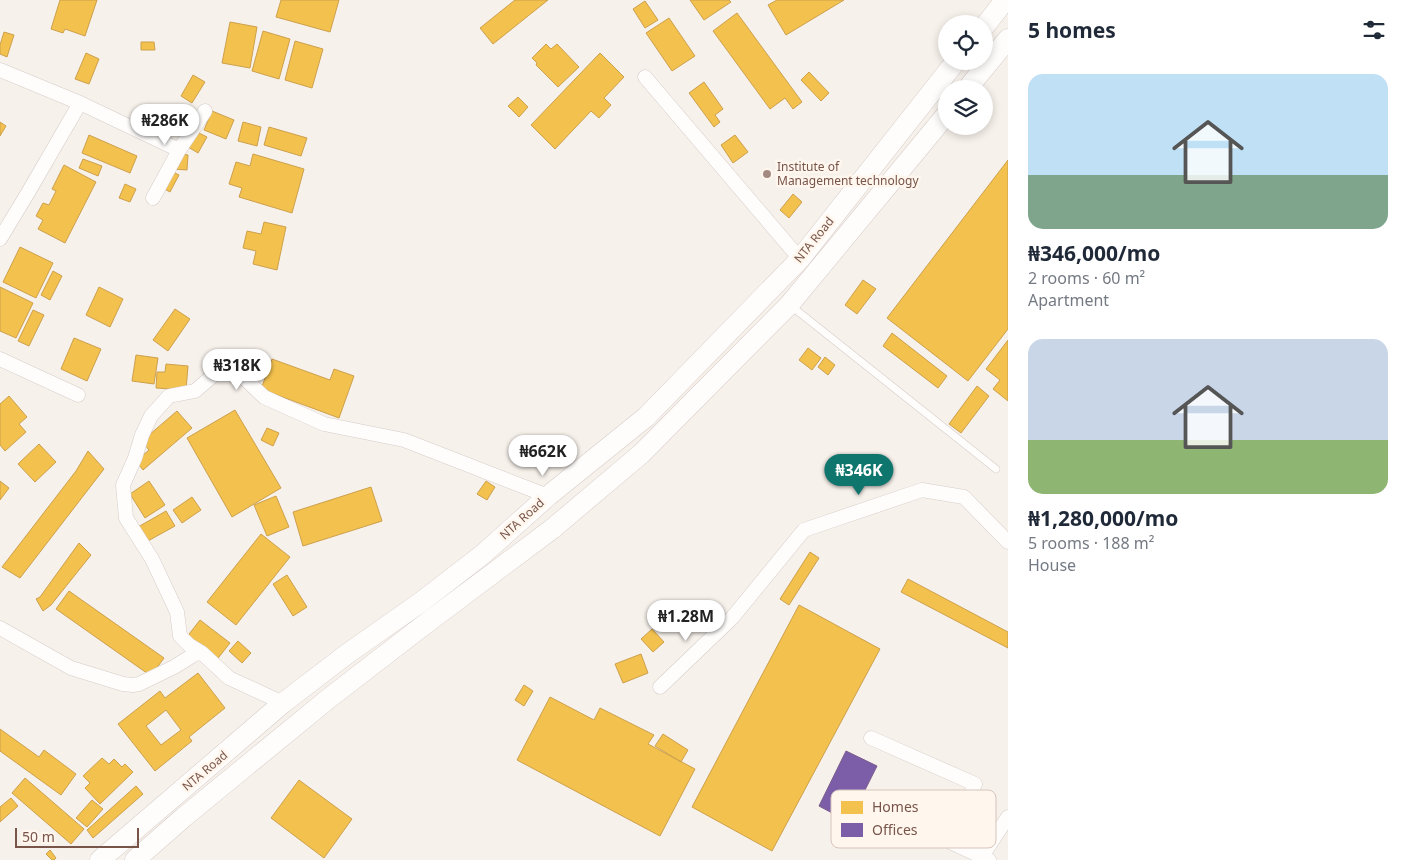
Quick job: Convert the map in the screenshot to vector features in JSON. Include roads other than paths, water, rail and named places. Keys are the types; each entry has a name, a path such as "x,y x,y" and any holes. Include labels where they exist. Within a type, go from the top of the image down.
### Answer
{"main road":[{"path":"993,15 1005,0"},
{"path":"975,80 1008,39"},
{"name":"NTA Road","path":"100,860 283,703 482,556 548,496 646,417 800,259 949,70"},
{"name":"NTA Road","path":"143,858 184,817 328,699 552,529 640,454 789,305 938,125"}],"street":[{"path":"0,70 80,103 179,150"},
{"path":"645,77 800,259"},
{"path":"0,239 80,103"},
{"path":"152,198 179,150 206,111"},
{"path":"0,359 78,395"},
{"path":"283,703 229,678 180,636 177,612 152,559 126,518 123,485 151,416 170,396 196,391 216,373 239,373 264,397 324,424 404,440 548,496"},
{"path":"660,687 732,618 804,530 922,490 964,497 1008,542"},
{"path":"0,628 71,668 123,684 139,684 174,667 195,654 202,653"},
{"path":"871,738 975,784 972,790"},
{"path":"996,838 1008,817"},
{"path":"963,848 985,858"}],"lane":[{"path":"789,305 996,469"}],"place":[{"name":"Institute of Management technology","path":"767,174"}]}
